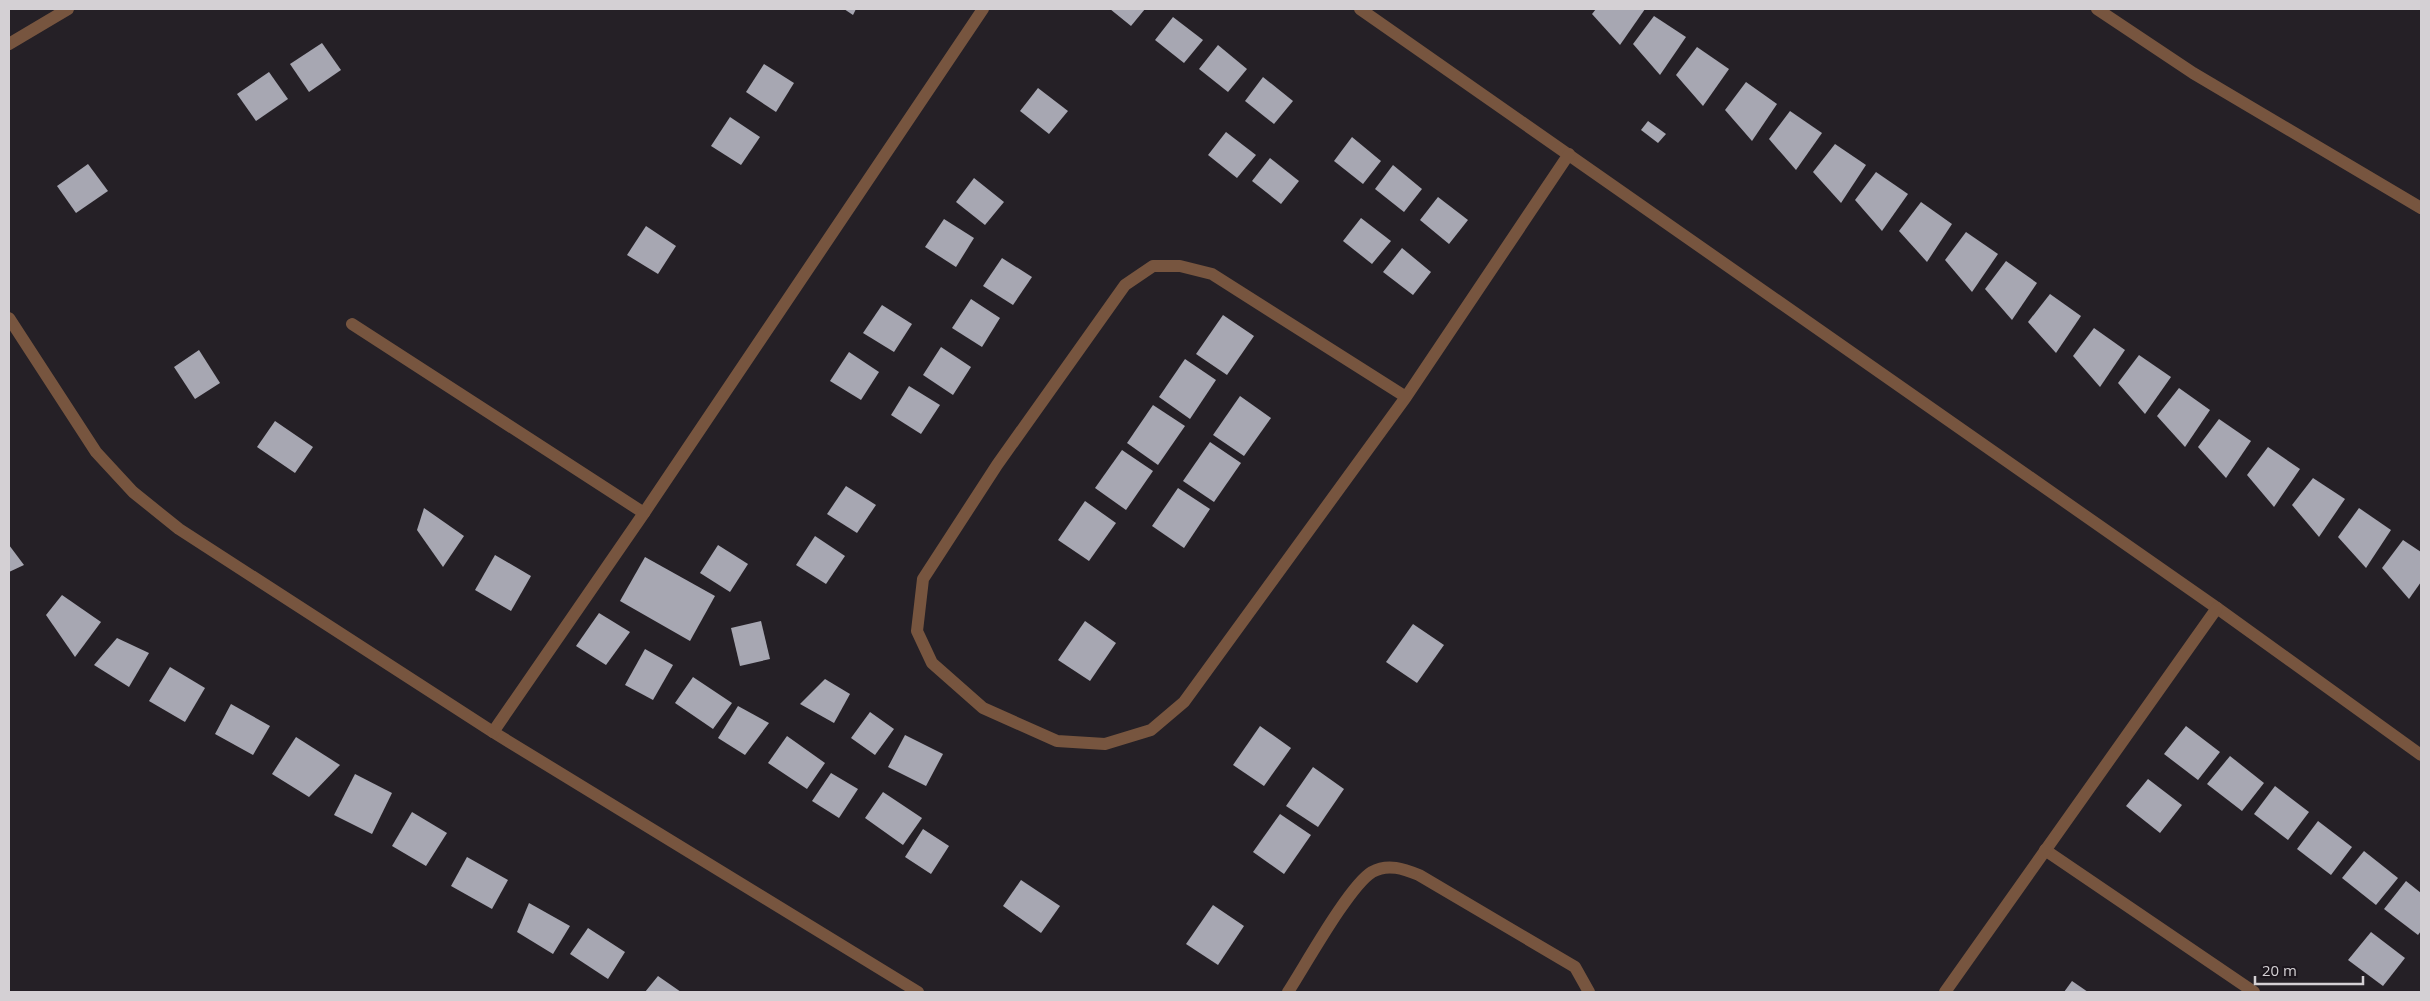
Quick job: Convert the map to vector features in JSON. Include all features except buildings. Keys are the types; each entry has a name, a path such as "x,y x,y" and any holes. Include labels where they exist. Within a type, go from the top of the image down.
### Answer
{"street":[{"path":"9,44 68,9"},
{"path":"493,732 644,513 983,9"},
{"path":"1360,9 2217,608 2421,755"},
{"path":"2097,9 2193,73 2421,208"},
{"path":"1406,397 1212,274 1180,266 1153,266 1125,285 997,465 922,579 917,631 932,663 983,708 1057,740 1105,744 1151,730 1184,702 1406,397 1569,154"},
{"path":"9,318 96,452 133,492 180,529 493,732 918,992"},
{"path":"352,324 644,513"},
{"path":"1945,992 2217,608"},
{"path":"2045,850 2254,992"},
{"path":"1288,992 1355,887 1372,872 1396,866 1420,875 1575,967 1589,992"}]}
